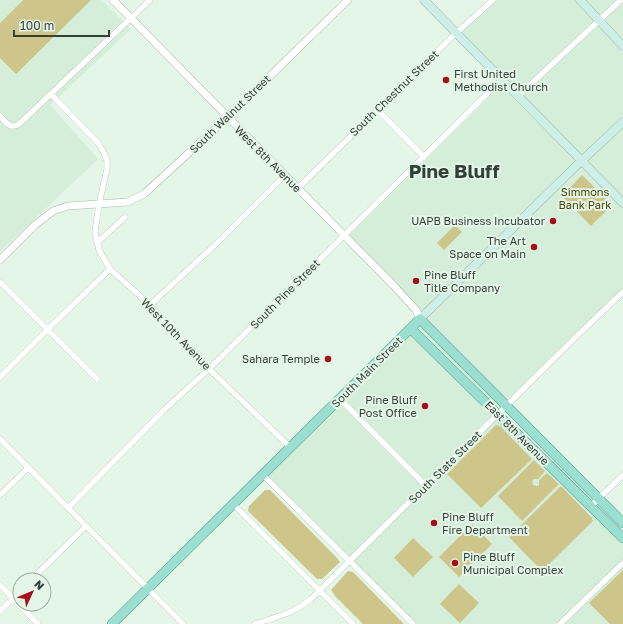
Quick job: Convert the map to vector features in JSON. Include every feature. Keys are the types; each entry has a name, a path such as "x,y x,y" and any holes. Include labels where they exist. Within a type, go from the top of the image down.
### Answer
{"main road":[{"path":"424,0 623,203"},
{"path":"580,0 623,46"},
{"name":"South Main Street","path":"112,624 420,319 581,161 623,122"},
{"name":"East 8th Avenue","path":"420,319 623,523"},
{"name":"East 8th Avenue","path":"411,329 623,538"}],"street":[{"name":"West 8th Avenue","path":"113,0 227,118 344,235 416,310 420,319"},
{"path":"0,116 10,126 16,126 150,0"},
{"name":"South Walnut Street","path":"0,260 35,225 53,211 68,206 128,202 144,194 227,118 348,0"},
{"name":"South Chestnut Street","path":"298,188 377,109 492,0"},
{"path":"518,96 621,0"},
{"name":"South Pine Street","path":"68,508 165,409 209,369 502,79"},
{"name":"West 10th Avenue","path":"51,94 99,144 107,161 107,169 99,204 95,232 99,250 110,269 150,306 209,369 290,448"},
{"path":"377,109 424,157"},
{"path":"150,306 217,243 285,175"},
{"path":"97,243 125,217"},
{"path":"0,377 110,269"},
{"path":"0,282 97,380"},
{"name":"South State Street","path":"255,624 282,616 311,599 623,292"},
{"path":"340,399 426,486"},
{"path":"0,439 183,624"},
{"path":"0,495 28,468"},
{"path":"263,475 413,624"},
{"path":"591,506 623,475"},
{"path":"233,504 353,624"},
{"path":"39,572 86,526"},
{"path":"560,624 623,563"},
{"path":"0,585 12,597"},
{"path":"0,611 12,599"},
{"path":"26,612 38,624"}],"shaded area":[{"path":"0,0 102,0 131,29 50,105 98,159 0,252"},
{"path":"495,0 623,0 623,288 494,414 623,542 623,624 417,624 268,477 427,319 348,236 508,79 460,32","holes":["505,234 509,238 464,279"]}],"green space":[{"path":"23,0 91,0 16,74 0,58 0,23"},
{"name":"Simmons Bank Park","path":"582,175 612,205 591,226 562,196"},
{"path":"455,225 462,232 444,250 437,243"},
{"path":"496,425 500,426 532,459 481,508 447,474"},
{"path":"534,460 545,471 538,479 534,479 532,481 533,485 539,485 539,480 547,473 559,484 522,521 498,496"},
{"path":"561,486 592,518 593,521 542,571 509,537"},
{"path":"265,490 270,490 340,562 322,579 317,579 248,511 249,506"},
{"path":"472,524 492,544 459,577 439,557"},
{"path":"413,538 433,557 413,577 394,558"},
{"path":"623,570 623,624 610,624 589,603"},
{"path":"348,571 353,572 404,624 363,624 331,590"},
{"path":"459,584 479,603 460,623 440,604"}],"place":[{"name":"First United Methodist Church","path":"446,80"},
{"name":"UAPB Business Incubator","path":"553,221"},
{"name":"The Art Space on Main","path":"534,247"},
{"name":"Pine Bluff Title Company","path":"416,281"},
{"name":"Sahara Temple","path":"328,359"},
{"name":"Pine Bluff Post Office","path":"425,406"},
{"name":"Pine Bluff Fire Department","path":"434,523"},
{"name":"Pine Bluff Municipal Complex","path":"455,563"}],"district":[{"name":"Pine Bluff","path":"454,171"}]}
